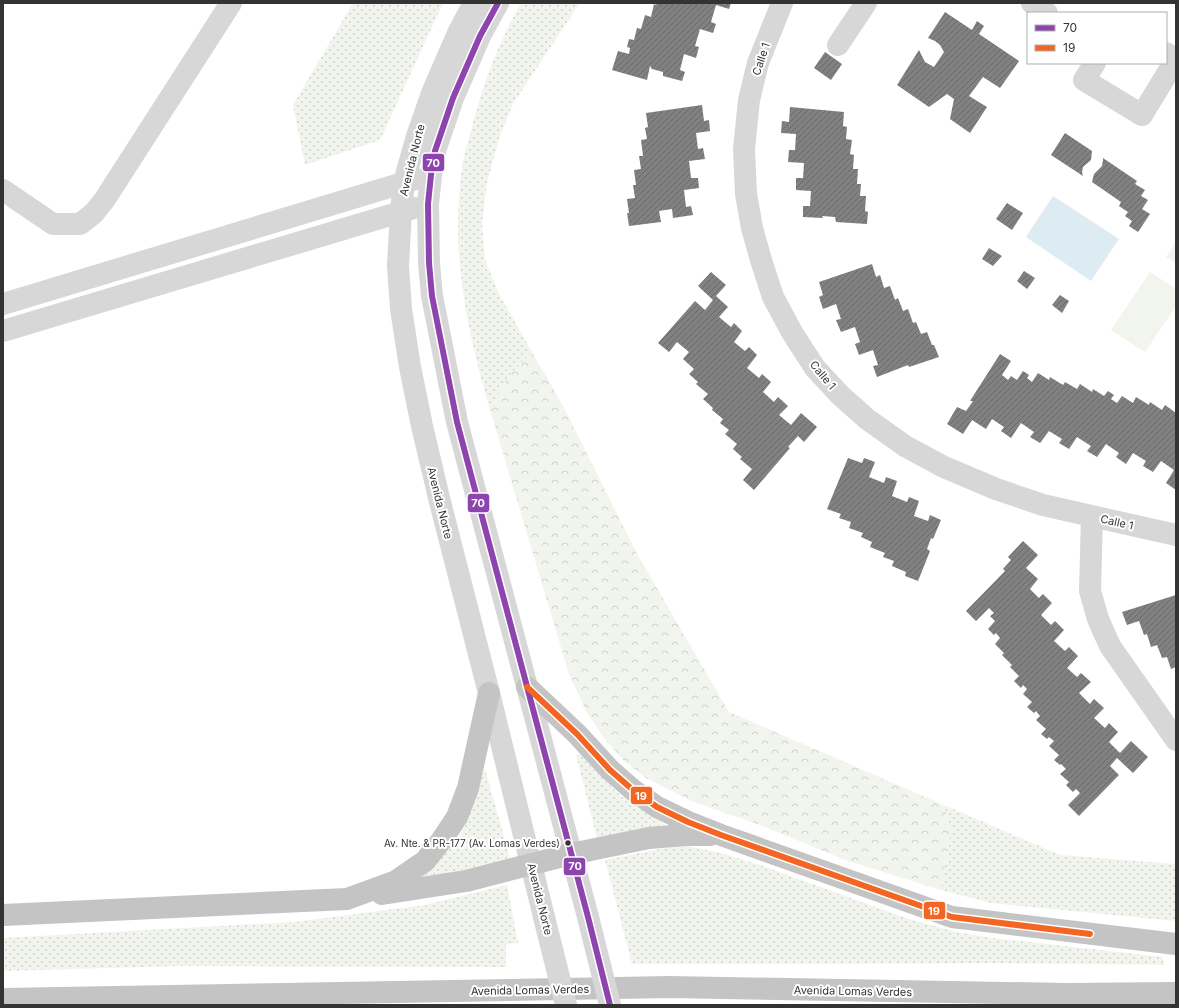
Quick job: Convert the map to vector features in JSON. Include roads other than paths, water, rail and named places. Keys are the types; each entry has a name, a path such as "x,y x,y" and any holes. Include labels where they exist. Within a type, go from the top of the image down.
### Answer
{"highway":[{"path":"528,687 577,734 610,770 633,790 657,807 721,836 952,917 1176,944"},
{"path":"347,899 396,881 425,861 441,841 457,817 468,788 489,693"},
{"path":"3,915 347,899 466,881 571,854 649,838 685,835 721,836"},
{"name":"Avenida Lomas Verdes","path":"3,999 670,987 1066,994 1176,993"}],"street":[{"name":"Avenida Norte","path":"474,3 459,31 432,93 417,136 404,182 398,266 401,309 410,367 440,502 566,1005"},
{"name":"Avenida Norte","path":"498,3 480,36 453,98 435,151 428,204 429,263 432,296 458,422 610,1005"},
{"name":"Calle 1","path":"782,3 758,63 749,100 744,149 746,194 752,228 773,297 793,334 815,368 840,395 867,419 905,446 944,468 1043,505 1176,535"},
{"path":"838,45 866,3"},
{"path":"3,190 53,224 80,224 94,213 105,199 229,4"},
{"path":"1094,64 1084,80 1142,114 1176,59 1167,54"},
{"path":"3,304 431,175"},
{"path":"3,331 428,204"},
{"path":"1092,516 1090,591 1098,619 1110,646 1176,740"}],"place":[{"name":"Av. Nte. & PR-177 (Av. Lomas Verdes)","path":"568,843"}]}
